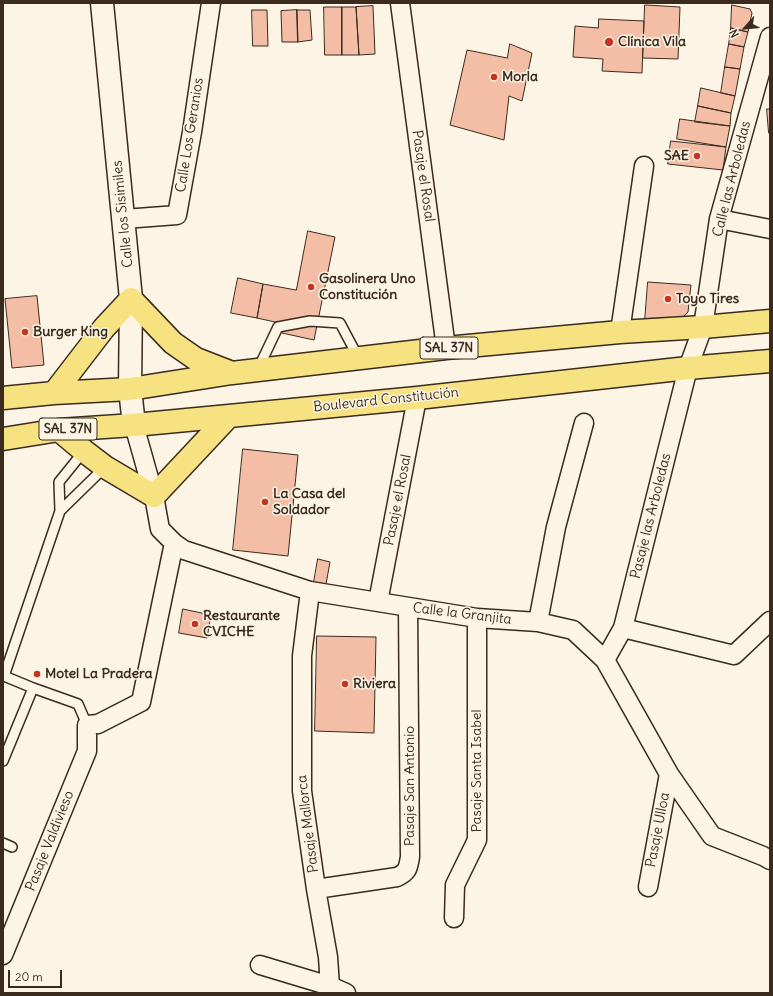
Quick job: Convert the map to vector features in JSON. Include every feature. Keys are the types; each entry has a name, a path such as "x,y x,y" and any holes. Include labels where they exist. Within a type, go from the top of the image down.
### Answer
{"highway":[{"path":"54,393 104,328 131,299 168,338 184,351 196,359 232,374"},
{"name":"SAL 37N","path":"3,398 54,393 130,389 232,374 446,348 620,332 770,321"},
{"name":"Boulevard Constitución","path":"3,439 59,430 134,425 417,398 688,368 770,361"},
{"path":"59,430 105,467 154,496 229,416"}],"main road":[{"name":"Calle los Sisimiles","path":"102,3 131,299 130,389 134,425"}],"street":[{"name":"Calle Los Geranios","path":"124,219 177,215 192,132 211,3"},
{"name":"Pasaje el Rosal","path":"400,3 446,348"},
{"name":"Calle las Arboledas","path":"688,368 703,327 719,219 770,37"},
{"path":"620,332 644,166"},
{"path":"719,219 770,228"},
{"name":"Pasaje las Arboledas","path":"605,660 623,628 688,368"},
{"name":"Pasaje el Rosal","path":"378,602 417,398"},
{"path":"538,622 556,527 584,423"},
{"name":"Calle la Granjita","path":"134,425 154,496 160,529 174,543 184,550 310,590 477,618 538,622 573,630 605,660 669,774 712,836 770,860"},
{"path":"86,725 98,724 141,702 174,543"},
{"name":"Pasaje Mallorca","path":"310,590 302,656 302,790 316,889 328,957 338,989"},
{"name":"Pasaje San Antonio","path":"316,889 398,877 404,874 408,868 410,857 408,607"},
{"name":"Pasaje Santa Isabel","path":"454,918 454,885 477,840 477,618"},
{"path":"623,628 734,655 770,621"},
{"name":"Pasaje Valdivieso","path":"3,955 7,937 87,751 86,725"},
{"name":"Pasaje Ulloa","path":"648,887 669,774"},
{"name":"Pasaje Mallorca","path":"260,965 338,989"}],"lane":[{"path":"257,371 278,327 310,321 340,323 359,358"},
{"path":"84,451 59,482 60,511 4,676 78,704 86,725"},
{"path":"60,511 105,467"},
{"path":"3,762 33,688"},
{"path":"3,843 12,847"}],"building":[{"path":"645,5 680,7 678,59 643,58"},
{"path":"732,5 750,9 752,13 748,32 731,28"},
{"path":"373,6 375,54 359,55 356,7"},
{"path":"324,7 342,7 342,55 325,55"},
{"path":"342,7 356,7 359,55 342,55"},
{"path":"252,10 267,10 268,46 253,46"},
{"path":"297,10 310,10 312,40 298,42"},
{"path":"297,10 298,42 282,42 281,11"},
{"name":"Clínica Vila","path":"599,19 644,21 642,73 602,71 603,59 573,57 575,26 598,28"},
{"path":"731,28 748,32 744,47 729,44"},
{"name":"Morla","path":"510,44 532,53 522,101 509,96 504,140 450,125 467,50 507,58"},
{"path":"729,44 744,47 740,69 725,67"},
{"path":"725,67 740,69 735,96 721,93"},
{"path":"701,88 735,96 731,113 698,106"},
{"path":"698,106 731,113 730,126 695,122"},
{"path":"767,109 770,109 770,133 769,133"},
{"path":"680,119 730,126 726,147 677,139"},
{"name":"SAE","path":"671,141 726,147 723,170 668,164"},
{"name":"Gasolinera Uno Constitución","path":"308,231 335,237 314,340 282,333 284,324 257,318 263,284 296,290"},
{"path":"238,278 263,284 257,318 231,313"},
{"name":"Toyo Tires","path":"648,282 691,285 688,312 677,323 645,321"},
{"name":"Burger King","path":"37,296 44,365 12,368 5,299"},
{"name":"La Casa del Soldador","path":"243,449 298,455 288,556 233,550"},
{"path":"318,559 330,562 326,584 314,582"},
{"name":"Restaurante CVICHE","path":"183,609 211,615 207,638 179,633"},
{"name":"Riviera","path":"317,636 376,637 374,733 315,731"}],"place":[{"name":"Clínica Vila","path":"609,42"},
{"name":"Morla","path":"494,77"},
{"name":"SAE","path":"697,156"},
{"name":"Gasolinera Uno Constitución","path":"311,287"},
{"name":"Toyo Tires","path":"668,299"},
{"name":"Burger King","path":"25,332"},
{"name":"La Casa del Soldador","path":"265,502"},
{"name":"Restaurante CVICHE","path":"195,624"},
{"name":"Motel La Pradera","path":"37,674"},
{"name":"Riviera","path":"345,684"}]}
